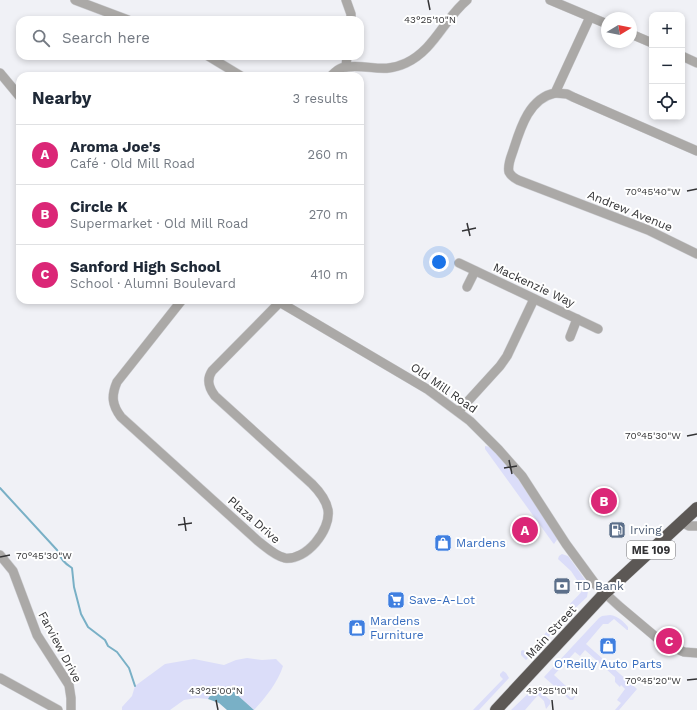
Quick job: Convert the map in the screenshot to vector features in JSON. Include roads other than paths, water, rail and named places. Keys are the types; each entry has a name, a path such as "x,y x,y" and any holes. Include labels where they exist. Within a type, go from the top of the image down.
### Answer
{"highway":[{"name":"Main Street","path":"496,710 605,594 697,508"}],"street":[{"path":"75,0 117,16"},
{"path":"346,0 351,16"},
{"path":"336,72 341,68 346,67 376,69 396,67 410,61 428,47 454,13 467,0"},
{"path":"550,0 601,22"},
{"path":"590,17 555,93 566,94 697,151"},
{"path":"637,37 649,42"},
{"path":"685,57 697,63"},
{"path":"215,60 234,72"},
{"path":"346,67 347,60"},
{"path":"0,74 16,92"},
{"name":"Andrew Avenue","path":"555,93 539,101 528,112 523,121 510,159 509,166 512,176 518,180 652,232 697,254"},
{"name":"Mackenzie Way","path":"459,263 598,329"},
{"path":"467,287 475,271"},
{"path":"459,411 500,366 507,356 534,299"},
{"name":"Plaza Drive","path":"179,304 117,382 113,390 112,398 116,410 121,417 258,541 281,557 291,558 298,556 307,550 326,527 328,516 325,501 312,484 214,396 208,382 209,374 275,304"},
{"name":"Old Mill Road","path":"283,304 427,389 459,411 483,432 514,467 566,544 596,585 663,643 684,652 697,653"},
{"path":"570,337 577,319"},
{"path":"681,522 689,526 697,526"},
{"name":"Farview Drive","path":"0,555 11,568 15,576 37,635 69,685 71,710"},
{"path":"0,678 58,710"}],"waterway":[{"path":"0,488 57,550 63,560 72,568 74,587 81,614 88,627 105,640 108,646 117,652 129,668 135,686"}],"place":[{"name":"Circle K","path":"604,501"},
{"name":"Aroma Joe's","path":"525,530"},
{"name":"Irving","path":"617,530"},
{"name":"Mardens","path":"443,543"},
{"name":"TD Bank","path":"562,586"},
{"name":"Save-A-Lot","path":"396,600"},
{"name":"Mardens Furniture","path":"357,628"},
{"name":"Sanford High School","path":"669,641"},
{"name":"O'Reilly Auto Parts","path":"608,646"}]}
